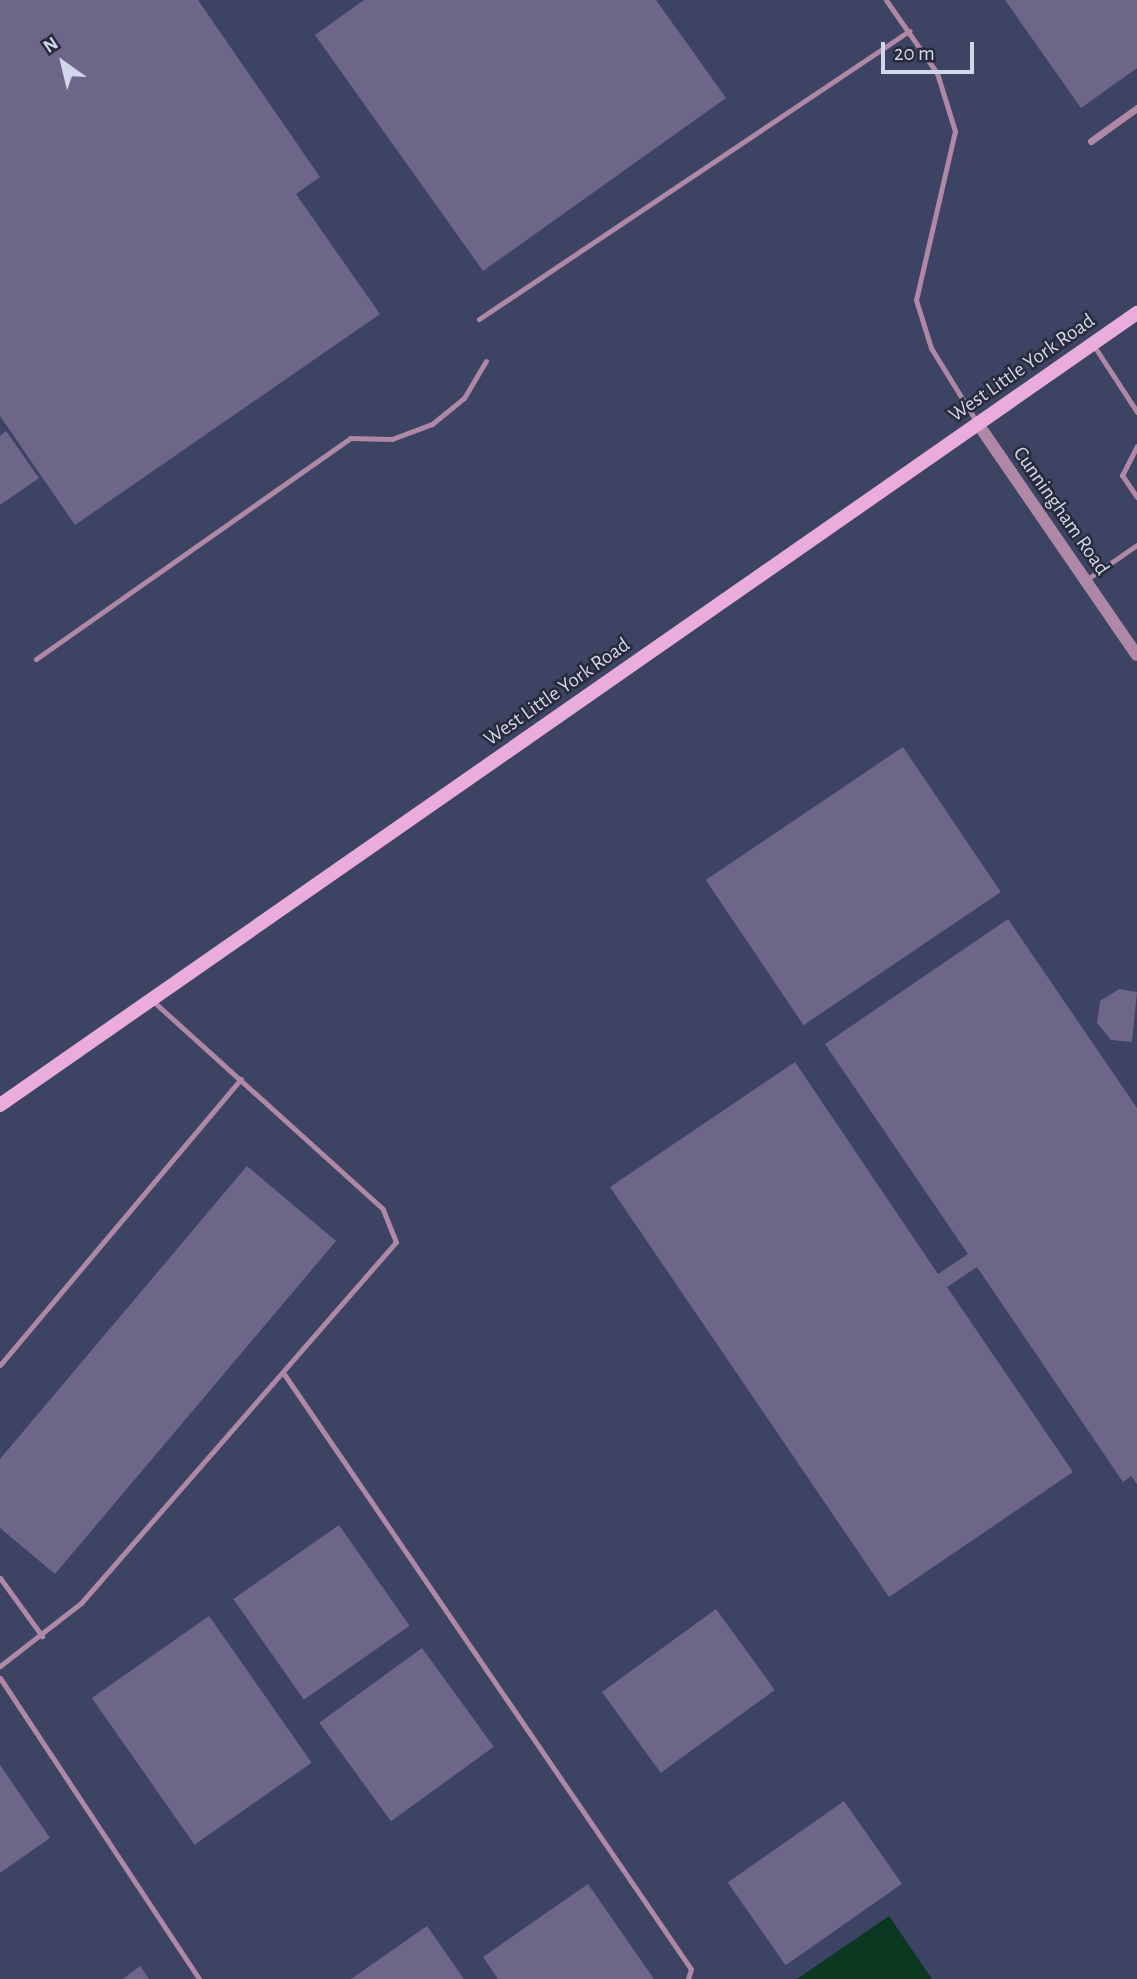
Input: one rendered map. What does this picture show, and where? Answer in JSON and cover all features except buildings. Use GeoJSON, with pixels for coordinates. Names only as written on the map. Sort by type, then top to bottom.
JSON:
{"type":"FeatureCollection","features":[{"type":"Feature","properties":{"kind":"main road","name":"West Little York Road"},"geometry":{"type":"LineString","coordinates":[[0,1105],[1137,313]]}},
{"type":"Feature","properties":{"kind":"street"},"geometry":{"type":"LineString","coordinates":[[1091,141],[1137,108]]}},
{"type":"Feature","properties":{"kind":"street","name":"Cunningham Road"},"geometry":{"type":"LineString","coordinates":[[978,424],[1137,655]]}},
{"type":"Feature","properties":{"kind":"lane"},"geometry":{"type":"LineString","coordinates":[[886,0],[937,73],[955,131],[916,300],[931,348],[978,424]]}},
{"type":"Feature","properties":{"kind":"lane"},"geometry":{"type":"LineString","coordinates":[[479,319],[909,31]]}},
{"type":"Feature","properties":{"kind":"lane"},"geometry":{"type":"LineString","coordinates":[[1093,344],[1137,412]]}},
{"type":"Feature","properties":{"kind":"lane"},"geometry":{"type":"LineString","coordinates":[[36,659],[349,438],[392,439],[432,425],[464,398],[486,361]]}},
{"type":"Feature","properties":{"kind":"lane"},"geometry":{"type":"LineString","coordinates":[[1137,446],[1122,475],[1137,497]]}},
{"type":"Feature","properties":{"kind":"lane"},"geometry":{"type":"LineString","coordinates":[[1086,580],[1137,545]]}},
{"type":"Feature","properties":{"kind":"lane"},"geometry":{"type":"LineString","coordinates":[[0,1666],[42,1636],[81,1603],[284,1374],[396,1242],[383,1209],[151,999]]}},
{"type":"Feature","properties":{"kind":"lane"},"geometry":{"type":"LineString","coordinates":[[0,1365],[241,1079]]}},
{"type":"Feature","properties":{"kind":"lane"},"geometry":{"type":"LineString","coordinates":[[284,1374],[691,1969],[688,1979]]}},
{"type":"Feature","properties":{"kind":"lane"},"geometry":{"type":"LineString","coordinates":[[0,1578],[42,1636]]}},
{"type":"Feature","properties":{"kind":"lane"},"geometry":{"type":"LineString","coordinates":[[0,1678],[199,1979]]}},
{"type":"Feature","properties":{"kind":"shaded area"},"geometry":{"type":"Polygon","coordinates":[[[889,1916],[932,1979],[797,1979],[889,1916]]]}}]}
